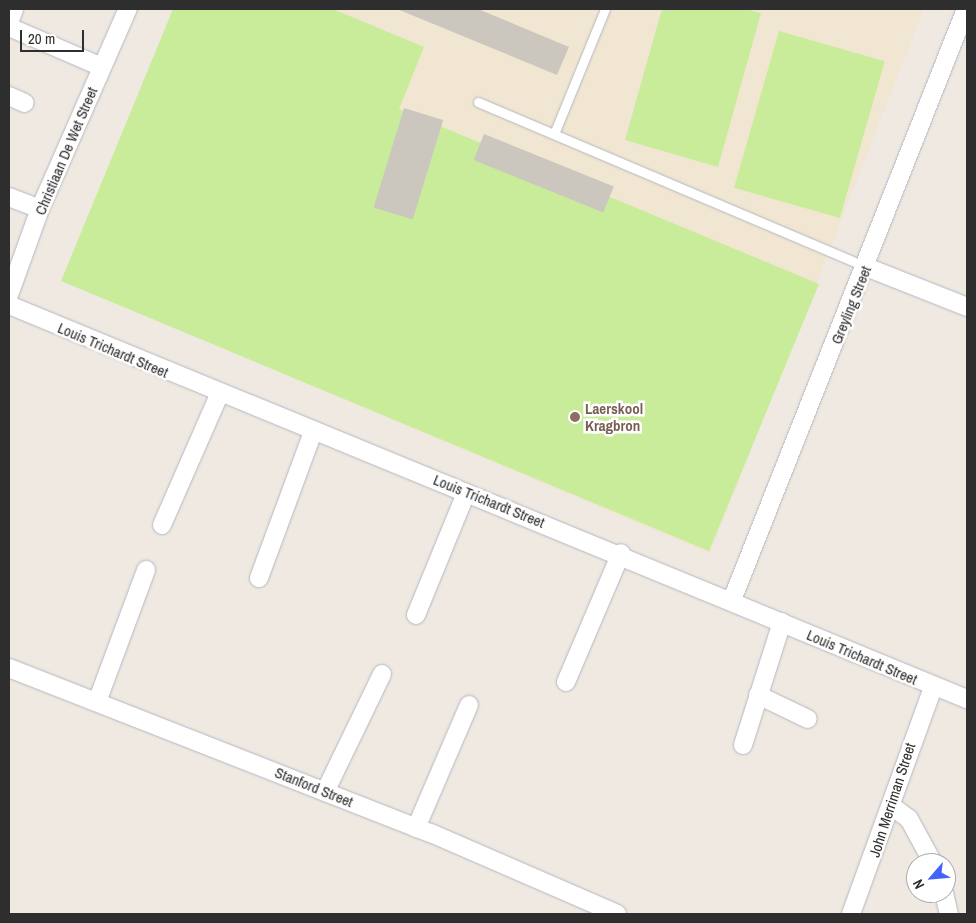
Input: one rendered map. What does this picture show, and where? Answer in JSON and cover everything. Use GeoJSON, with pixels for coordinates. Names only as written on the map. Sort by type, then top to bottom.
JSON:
{"type":"FeatureCollection","features":[{"type":"Feature","properties":{"kind":"street"},"geometry":{"type":"LineString","coordinates":[[9,23],[14,9]]}},
{"type":"Feature","properties":{"kind":"street","name":"Christiaan De Wet Street"},"geometry":{"type":"LineString","coordinates":[[9,296],[40,209],[128,9]]}},
{"type":"Feature","properties":{"kind":"street","name":"Greyling Street"},"geometry":{"type":"LineString","coordinates":[[732,600],[866,267],[966,9]]}},
{"type":"Feature","properties":{"kind":"street"},"geometry":{"type":"LineString","coordinates":[[9,27],[102,68]]}},
{"type":"Feature","properties":{"kind":"street"},"geometry":{"type":"LineString","coordinates":[[9,197],[40,209]]}},
{"type":"Feature","properties":{"kind":"street"},"geometry":{"type":"LineString","coordinates":[[866,267],[967,307]]}},
{"type":"Feature","properties":{"kind":"street","name":"Louis Trichardt Street"},"geometry":{"type":"LineString","coordinates":[[9,306],[219,395],[621,553],[933,687],[967,699]]}},
{"type":"Feature","properties":{"kind":"street"},"geometry":{"type":"LineString","coordinates":[[162,525],[219,395]]}},
{"type":"Feature","properties":{"kind":"street"},"geometry":{"type":"LineString","coordinates":[[259,578],[313,432]]}},
{"type":"Feature","properties":{"kind":"street"},"geometry":{"type":"LineString","coordinates":[[416,615],[466,493]]}},
{"type":"Feature","properties":{"kind":"street"},"geometry":{"type":"LineString","coordinates":[[566,682],[621,553]]}},
{"type":"Feature","properties":{"kind":"street"},"geometry":{"type":"LineString","coordinates":[[98,702],[146,570]]}},
{"type":"Feature","properties":{"kind":"street"},"geometry":{"type":"LineString","coordinates":[[743,745],[782,622]]}},
{"type":"Feature","properties":{"kind":"street","name":"Stanford Street"},"geometry":{"type":"LineString","coordinates":[[9,668],[416,828],[617,914]]}},
{"type":"Feature","properties":{"kind":"street"},"geometry":{"type":"LineString","coordinates":[[325,792],[382,674]]}},
{"type":"Feature","properties":{"kind":"street","name":"John Merriman Street"},"geometry":{"type":"LineString","coordinates":[[851,914],[893,807],[910,745],[933,687]]}},
{"type":"Feature","properties":{"kind":"street"},"geometry":{"type":"LineString","coordinates":[[758,695],[808,720]]}},
{"type":"Feature","properties":{"kind":"street"},"geometry":{"type":"LineString","coordinates":[[416,828],[468,705]]}},
{"type":"Feature","properties":{"kind":"street"},"geometry":{"type":"LineString","coordinates":[[893,807],[909,819],[928,853]]}},
{"type":"Feature","properties":{"kind":"lane"},"geometry":{"type":"LineString","coordinates":[[554,134],[604,9]]}},
{"type":"Feature","properties":{"kind":"lane"},"geometry":{"type":"LineString","coordinates":[[478,102],[866,267]]}},
{"type":"Feature","properties":{"kind":"shaded area","name":"Laerskool Kragbron"},"geometry":{"type":"Polygon","coordinates":[[[176,9],[924,9],[710,554],[62,280],[176,9]]]}},
{"type":"Feature","properties":{"kind":"green space","name":"Laerskool Kragbron"},"geometry":{"type":"Polygon","coordinates":[[[173,9],[333,9],[424,47],[399,109],[819,284],[709,551],[61,281],[173,9]]]}},
{"type":"Feature","properties":{"kind":"green space"},"geometry":{"type":"Polygon","coordinates":[[[662,9],[745,9],[761,13],[718,167],[625,140],[662,9]]]}},
{"type":"Feature","properties":{"kind":"green space"},"geometry":{"type":"Polygon","coordinates":[[[779,31],[885,61],[840,218],[734,188],[779,31]]]}},
{"type":"Feature","properties":{"kind":"building"},"geometry":{"type":"Polygon","coordinates":[[[397,9],[478,9],[569,47],[557,75],[397,9]]]}},
{"type":"Feature","properties":{"kind":"building"},"geometry":{"type":"Polygon","coordinates":[[[404,108],[443,120],[413,219],[374,207],[404,108]]]}},
{"type":"Feature","properties":{"kind":"building"},"geometry":{"type":"Polygon","coordinates":[[[484,134],[614,186],[603,212],[474,160],[484,134]]]}},
{"type":"Feature","properties":{"kind":"place","name":"Laerskool Kragbron"},"geometry":{"type":"Point","coordinates":[575,417]}}]}
